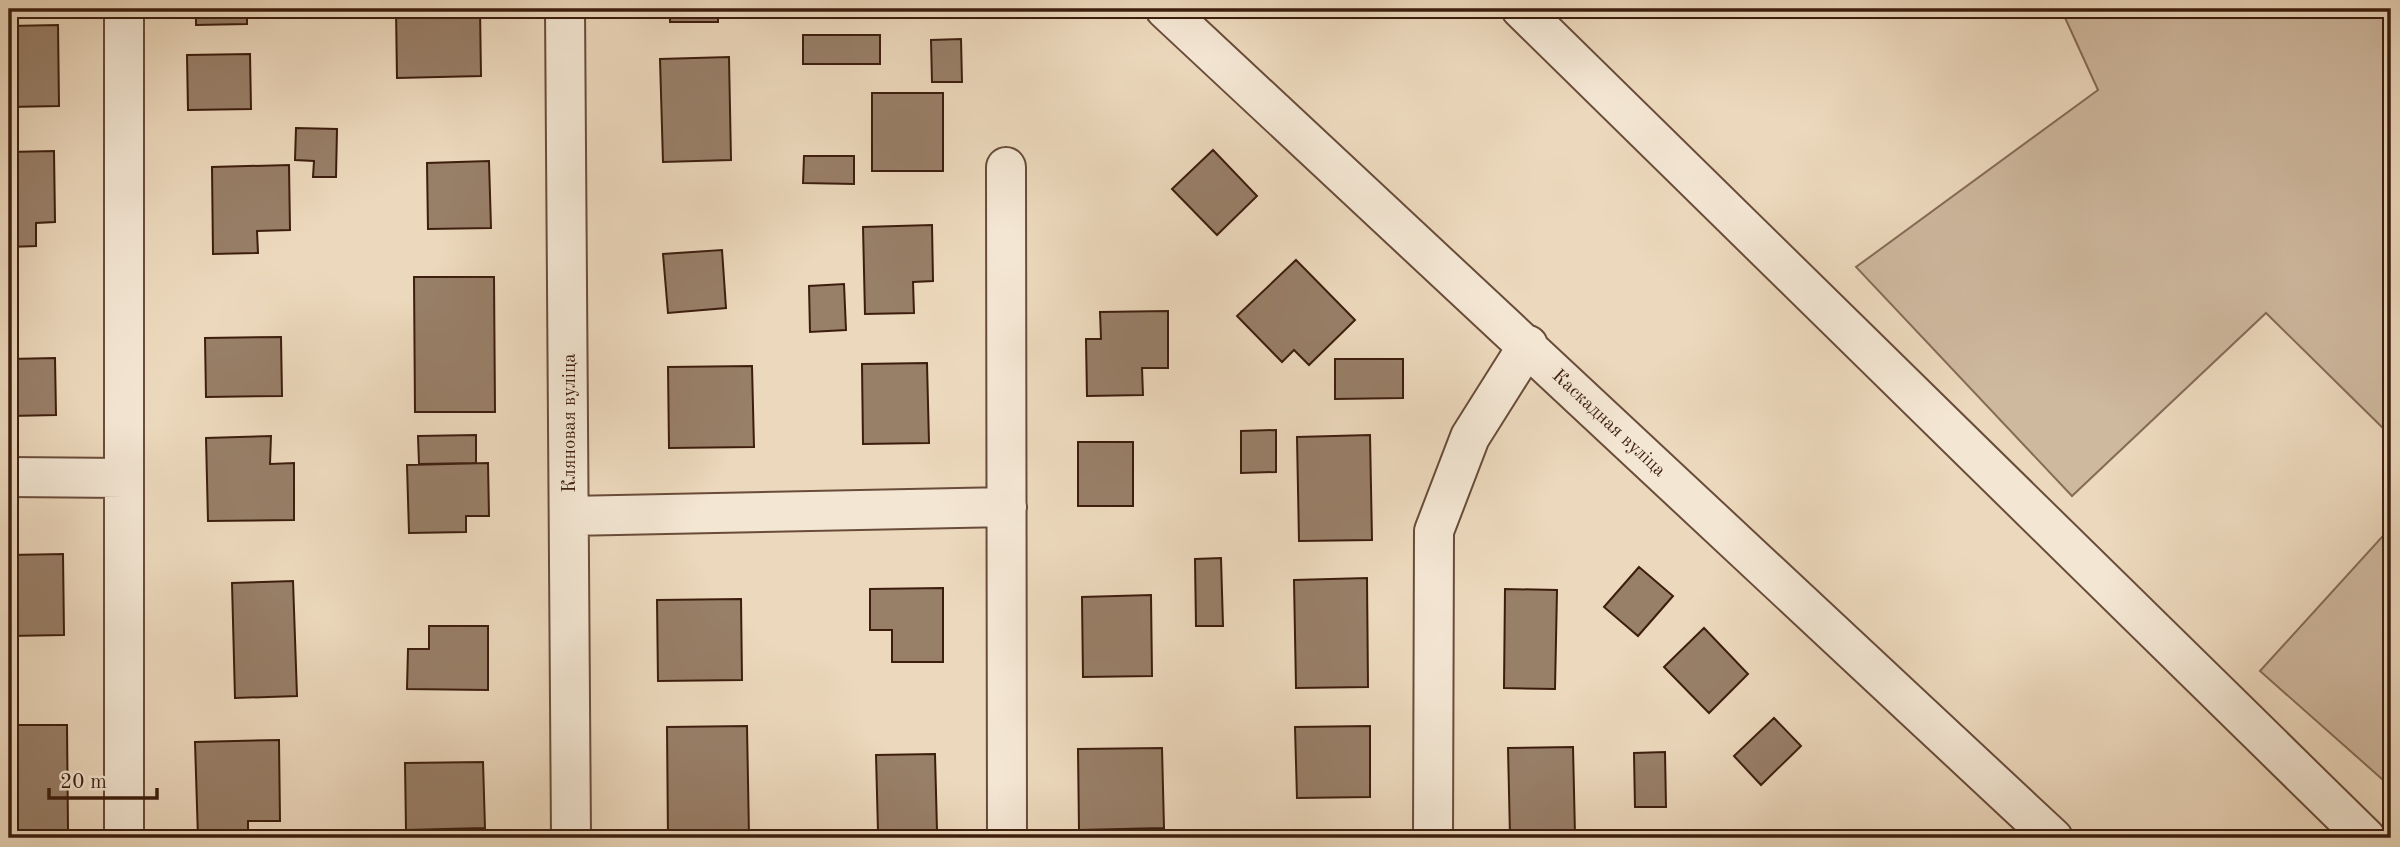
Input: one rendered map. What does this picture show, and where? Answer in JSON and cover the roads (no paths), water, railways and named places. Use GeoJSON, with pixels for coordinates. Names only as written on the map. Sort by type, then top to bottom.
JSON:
{"type":"FeatureCollection","features":[{"type":"Feature","properties":{"kind":"street"},"geometry":{"type":"LineString","coordinates":[[124,9],[124,838]]}},
{"type":"Feature","properties":{"kind":"street","name":"Кляновая вуліца"},"geometry":{"type":"LineString","coordinates":[[565,9],[571,838]]}},
{"type":"Feature","properties":{"kind":"street","name":"Каскадная вуліца"},"geometry":{"type":"LineString","coordinates":[[1165,9],[1528,345],[2034,831]]}},
{"type":"Feature","properties":{"kind":"street"},"geometry":{"type":"LineString","coordinates":[[1521,9],[2366,838]]}},
{"type":"Feature","properties":{"kind":"street"},"geometry":{"type":"LineString","coordinates":[[1006,167],[1007,838]]}},
{"type":"Feature","properties":{"kind":"street"},"geometry":{"type":"LineString","coordinates":[[1433,838],[1434,531],[1470,437],[1528,345]]}},
{"type":"Feature","properties":{"kind":"street"},"geometry":{"type":"LineString","coordinates":[[9,477],[124,478]]}},
{"type":"Feature","properties":{"kind":"street"},"geometry":{"type":"LineString","coordinates":[[569,516],[1007,507]]}}]}
